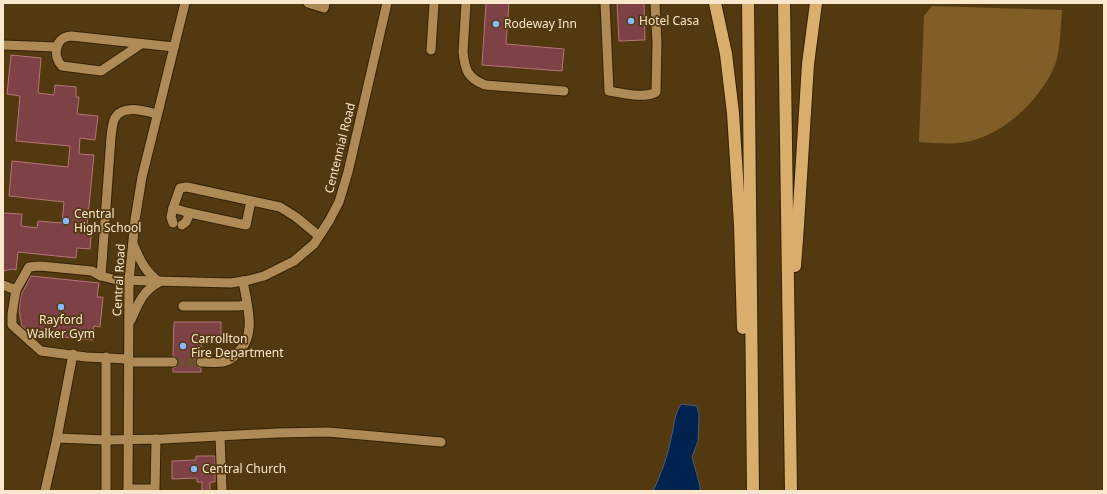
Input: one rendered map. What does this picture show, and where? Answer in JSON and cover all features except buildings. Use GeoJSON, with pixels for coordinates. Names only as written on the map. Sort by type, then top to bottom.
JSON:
{"type":"FeatureCollection","features":[{"type":"Feature","properties":{"kind":"highway"},"geometry":{"type":"LineString","coordinates":[[715,3],[726,54],[733,114],[740,225],[743,336],[751,395]]}},
{"type":"Feature","properties":{"kind":"highway"},"geometry":{"type":"LineString","coordinates":[[748,3],[753,491]]}},
{"type":"Feature","properties":{"kind":"highway"},"geometry":{"type":"LineString","coordinates":[[784,3],[792,491]]}},
{"type":"Feature","properties":{"kind":"highway"},"geometry":{"type":"LineString","coordinates":[[789,317],[797,242],[810,49],[816,3]]}},
{"type":"Feature","properties":{"kind":"street","name":"Central Road"},"geometry":{"type":"LineString","coordinates":[[128,490],[129,281],[132,242],[142,177],[185,3]]}},
{"type":"Feature","properties":{"kind":"street"},"geometry":{"type":"LineString","coordinates":[[308,3],[324,8],[325,3]]}},
{"type":"Feature","properties":{"kind":"street","name":"Centennial Road"},"geometry":{"type":"LineString","coordinates":[[16,290],[29,267],[40,266],[92,271],[101,276],[129,281],[231,283],[264,276],[294,261],[314,244],[339,202],[348,172],[387,3]]}},
{"type":"Feature","properties":{"kind":"street"},"geometry":{"type":"LineString","coordinates":[[432,50],[434,3]]}},
{"type":"Feature","properties":{"kind":"street"},"geometry":{"type":"LineString","coordinates":[[466,3],[463,52],[464,60],[470,76],[476,81],[485,85],[564,91]]}},
{"type":"Feature","properties":{"kind":"street"},"geometry":{"type":"LineString","coordinates":[[605,3],[609,91],[630,95],[653,94],[656,92],[657,43],[655,3]]}},
{"type":"Feature","properties":{"kind":"street"},"geometry":{"type":"LineString","coordinates":[[141,44],[101,71],[62,66],[56,58],[56,47],[59,41],[63,38],[71,36],[174,47]]}},
{"type":"Feature","properties":{"kind":"street"},"geometry":{"type":"LineString","coordinates":[[3,45],[56,47]]}},
{"type":"Feature","properties":{"kind":"street"},"geometry":{"type":"LineString","coordinates":[[101,276],[111,137],[115,118],[120,112],[130,110],[140,110],[157,114]]}},
{"type":"Feature","properties":{"kind":"street"},"geometry":{"type":"LineString","coordinates":[[190,213],[186,222],[178,224],[171,217],[180,188],[183,187],[280,207],[296,217],[320,236]]}},
{"type":"Feature","properties":{"kind":"street"},"geometry":{"type":"LineString","coordinates":[[173,208],[246,225],[251,201]]}},
{"type":"Feature","properties":{"kind":"street"},"geometry":{"type":"LineString","coordinates":[[129,324],[141,298],[150,287],[159,282],[143,267],[132,242]]}},
{"type":"Feature","properties":{"kind":"street"},"geometry":{"type":"LineString","coordinates":[[201,362],[224,362],[242,350],[247,340],[249,331],[243,281]]}},
{"type":"Feature","properties":{"kind":"street"},"geometry":{"type":"LineString","coordinates":[[3,285],[16,290],[12,314],[12,325],[41,351],[128,360],[173,362]]}},
{"type":"Feature","properties":{"kind":"street"},"geometry":{"type":"LineString","coordinates":[[183,306],[246,305]]}},
{"type":"Feature","properties":{"kind":"street"},"geometry":{"type":"LineString","coordinates":[[45,491],[57,438],[72,354]]}},
{"type":"Feature","properties":{"kind":"street"},"geometry":{"type":"LineString","coordinates":[[106,357],[106,491]]}},
{"type":"Feature","properties":{"kind":"street"},"geometry":{"type":"LineString","coordinates":[[57,438],[129,440],[328,432],[441,442]]}},
{"type":"Feature","properties":{"kind":"street"},"geometry":{"type":"LineString","coordinates":[[220,436],[222,491]]}},
{"type":"Feature","properties":{"kind":"street"},"geometry":{"type":"LineString","coordinates":[[128,490],[155,489],[156,439]]}},
{"type":"Feature","properties":{"kind":"shaded area"},"geometry":{"type":"Polygon","coordinates":[[[932,6],[1062,10],[1056,62],[1043,87],[1024,109],[1002,127],[977,139],[963,143],[948,144],[919,142],[924,16],[932,6]]]}},
{"type":"Feature","properties":{"kind":"water"},"geometry":{"type":"Polygon","coordinates":[[[681,404],[697,406],[699,415],[698,441],[692,457],[700,491],[653,491],[664,463],[676,415],[681,404]]]}},
{"type":"Feature","properties":{"kind":"tunnel"},"geometry":{"type":"LineString","coordinates":[[173,362],[201,362]]}},
{"type":"Feature","properties":{"kind":"place","name":"Hotel Casa"},"geometry":{"type":"Point","coordinates":[631,21]}},
{"type":"Feature","properties":{"kind":"place","name":"Rodeway Inn"},"geometry":{"type":"Point","coordinates":[496,24]}},
{"type":"Feature","properties":{"kind":"place","name":"Central High School"},"geometry":{"type":"Point","coordinates":[66,221]}},
{"type":"Feature","properties":{"kind":"place","name":"Rayford Walker Gym"},"geometry":{"type":"Point","coordinates":[61,307]}},
{"type":"Feature","properties":{"kind":"place","name":"Carrollton Fire Department"},"geometry":{"type":"Point","coordinates":[183,346]}},
{"type":"Feature","properties":{"kind":"place","name":"Central Church"},"geometry":{"type":"Point","coordinates":[194,469]}}]}
